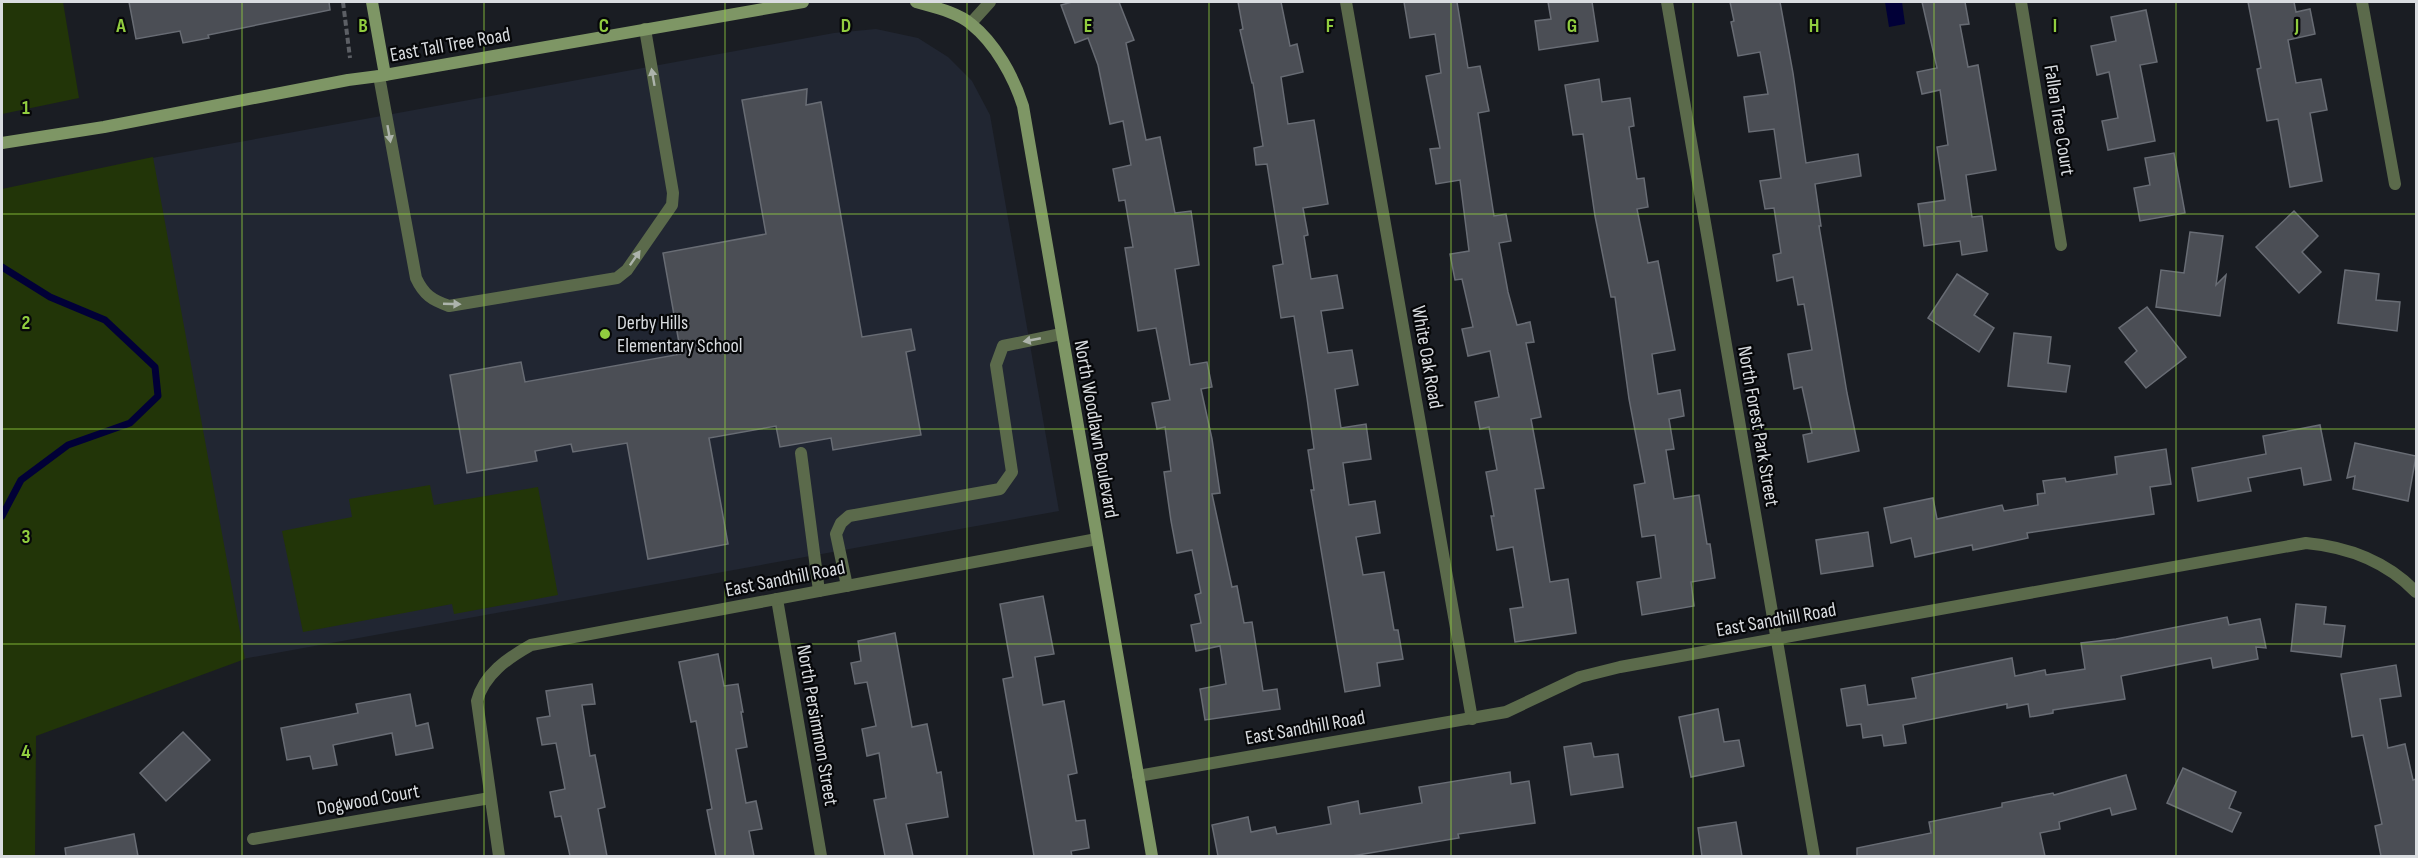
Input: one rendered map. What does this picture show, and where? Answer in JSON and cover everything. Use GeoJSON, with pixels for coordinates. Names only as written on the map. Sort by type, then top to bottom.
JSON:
{"type":"FeatureCollection","features":[{"type":"Feature","properties":{"kind":"street"},"geometry":{"type":"LineString","coordinates":[[372,2],[416,279],[422,291],[428,296],[449,306],[616,278],[627,270],[672,205],[673,193],[645,29]]}},
{"type":"Feature","properties":{"kind":"street","name":"East Tall Tree Road"},"geometry":{"type":"LineString","coordinates":[[2,143],[104,127],[348,80],[382,76],[803,2]]}},
{"type":"Feature","properties":{"kind":"street"},"geometry":{"type":"LineString","coordinates":[[915,2],[941,9],[971,23],[990,2]]}},
{"type":"Feature","properties":{"kind":"street","name":"White Oak Road"},"geometry":{"type":"LineString","coordinates":[[1346,2],[1472,719]]}},
{"type":"Feature","properties":{"kind":"street","name":"North Forest Park Street"},"geometry":{"type":"LineString","coordinates":[[1667,2],[1814,856]]}},
{"type":"Feature","properties":{"kind":"street","name":"Fallen Tree Court"},"geometry":{"type":"LineString","coordinates":[[2021,2],[2061,245]]}},
{"type":"Feature","properties":{"kind":"street"},"geometry":{"type":"LineString","coordinates":[[2362,2],[2395,184]]}},
{"type":"Feature","properties":{"kind":"street","name":"North Woodlawn Boulevard"},"geometry":{"type":"LineString","coordinates":[[971,23],[998,56],[1023,106],[1152,856]]}},
{"type":"Feature","properties":{"kind":"street"},"geometry":{"type":"LineString","coordinates":[[847,586],[836,534],[849,516],[1000,489],[1012,472],[996,365],[1003,346],[1061,334]]}},
{"type":"Feature","properties":{"kind":"street"},"geometry":{"type":"LineString","coordinates":[[801,453],[819,591]]}},
{"type":"Feature","properties":{"kind":"street","name":"East Sandhill Road"},"geometry":{"type":"LineString","coordinates":[[490,798],[477,701],[481,688],[490,676],[513,655],[531,645],[1096,539]]}},
{"type":"Feature","properties":{"kind":"street","name":"East Sandhill Road"},"geometry":{"type":"LineString","coordinates":[[1138,776],[1506,712],[1529,703],[1561,685],[1610,669],[2306,543],[2354,552],[2381,564],[2405,580],[2416,592]]}},
{"type":"Feature","properties":{"kind":"street","name":"North Persimmon Street"},"geometry":{"type":"LineString","coordinates":[[777,599],[821,856]]}},
{"type":"Feature","properties":{"kind":"street"},"geometry":{"type":"LineString","coordinates":[[490,798],[499,856]]}},
{"type":"Feature","properties":{"kind":"street","name":"Dogwood Court"},"geometry":{"type":"LineString","coordinates":[[253,839],[490,798]]}},
{"type":"Feature","properties":{"kind":"path"},"geometry":{"type":"LineString","coordinates":[[343,2],[350,58]]}},
{"type":"Feature","properties":{"kind":"shaded area"},"geometry":{"type":"Polygon","coordinates":[[[1885,2],[1902,2],[1905,24],[1889,27],[1885,2]]]}},
{"type":"Feature","properties":{"kind":"shaded area","name":"Derby Hills Elementary School"},"geometry":{"type":"Polygon","coordinates":[[[876,29],[918,38],[948,57],[972,81],[990,115],[1059,511],[237,660],[152,158],[834,33],[876,29]]]}},
{"type":"Feature","properties":{"kind":"green space"},"geometry":{"type":"Polygon","coordinates":[[[2,2],[63,2],[79,98],[2,114],[2,2]]]}},
{"type":"Feature","properties":{"kind":"green space"},"geometry":{"type":"Polygon","coordinates":[[[153,157],[245,659],[36,736],[35,856],[2,856],[2,189],[153,157]]]}},
{"type":"Feature","properties":{"kind":"green space"},"geometry":{"type":"Polygon","coordinates":[[[430,485],[434,505],[538,487],[558,595],[454,614],[452,604],[303,632],[282,531],[352,517],[349,499],[430,485]]]}},
{"type":"Feature","properties":{"kind":"building"},"geometry":{"type":"Polygon","coordinates":[[[129,2],[329,2],[330,10],[208,35],[209,38],[183,43],[180,31],[136,39],[129,2]]]}},
{"type":"Feature","properties":{"kind":"building"},"geometry":{"type":"Polygon","coordinates":[[[1072,2],[1119,2],[1134,40],[1126,43],[1146,140],[1160,137],[1175,213],[1191,211],[1199,265],[1175,269],[1190,365],[1207,362],[1212,387],[1201,389],[1212,439],[1220,493],[1212,494],[1232,587],[1237,586],[1244,623],[1252,622],[1263,691],[1277,689],[1280,709],[1205,720],[1200,689],[1226,684],[1220,646],[1196,651],[1191,625],[1201,623],[1195,595],[1201,593],[1192,550],[1177,553],[1171,521],[1164,472],[1171,471],[1165,427],[1157,429],[1152,403],[1170,400],[1156,328],[1138,331],[1125,248],[1133,247],[1125,200],[1119,201],[1113,169],[1131,165],[1123,121],[1110,124],[1098,65],[1088,38],[1075,43],[1061,5],[1072,2]]]}},
{"type":"Feature","properties":{"kind":"building"},"geometry":{"type":"Polygon","coordinates":[[[1238,2],[1281,2],[1290,46],[1297,44],[1303,72],[1281,77],[1288,124],[1314,120],[1328,204],[1303,208],[1308,235],[1304,236],[1311,279],[1337,275],[1343,308],[1321,311],[1328,353],[1352,350],[1358,385],[1335,389],[1341,428],[1366,424],[1371,459],[1343,463],[1349,505],[1375,501],[1380,533],[1356,537],[1363,575],[1384,572],[1394,630],[1398,630],[1403,659],[1377,663],[1380,686],[1345,692],[1311,490],[1314,490],[1308,450],[1314,449],[1307,398],[1294,316],[1281,318],[1273,266],[1283,264],[1267,164],[1256,165],[1254,148],[1263,146],[1253,83],[1240,30],[1243,29],[1238,2]]]}},
{"type":"Feature","properties":{"kind":"building"},"geometry":{"type":"Polygon","coordinates":[[[1404,2],[1457,2],[1468,68],[1480,66],[1489,111],[1478,113],[1494,216],[1506,214],[1511,241],[1499,243],[1508,292],[1517,325],[1530,322],[1534,342],[1526,343],[1541,417],[1531,419],[1544,488],[1535,489],[1550,582],[1568,579],[1576,633],[1515,642],[1510,609],[1523,607],[1513,547],[1497,550],[1486,472],[1497,470],[1489,427],[1480,429],[1475,402],[1499,397],[1490,351],[1468,356],[1462,329],[1473,327],[1462,279],[1455,280],[1450,254],[1469,251],[1460,180],[1436,184],[1430,149],[1440,148],[1426,76],[1441,73],[1435,34],[1410,38],[1404,2]]]}},
{"type":"Feature","properties":{"kind":"building"},"geometry":{"type":"Polygon","coordinates":[[[1548,2],[1592,2],[1598,41],[1539,50],[1535,21],[1551,19],[1548,2]]]}},
{"type":"Feature","properties":{"kind":"building"},"geometry":{"type":"Polygon","coordinates":[[[1730,2],[1780,2],[1806,163],[1858,154],[1861,176],[1815,184],[1821,226],[1819,226],[1859,451],[1808,462],[1803,435],[1812,433],[1802,387],[1794,389],[1788,354],[1812,350],[1804,304],[1798,305],[1793,277],[1777,281],[1773,255],[1781,253],[1774,208],[1765,209],[1760,181],[1781,178],[1774,129],[1749,132],[1744,97],[1768,94],[1760,52],[1738,56],[1731,22],[1734,21],[1730,2]]]}},
{"type":"Feature","properties":{"kind":"building"},"geometry":{"type":"Polygon","coordinates":[[[1922,2],[1965,2],[1969,24],[1960,25],[1968,67],[1978,65],[1996,170],[1966,175],[1972,217],[1982,216],[1987,251],[1962,255],[1960,241],[1924,246],[1918,204],[1945,200],[1937,147],[1948,145],[1940,90],[1922,94],[1917,72],[1937,68],[1922,2]]]}},
{"type":"Feature","properties":{"kind":"building"},"geometry":{"type":"Polygon","coordinates":[[[2248,2],[2294,2],[2296,12],[2310,9],[2315,34],[2288,40],[2296,83],[2321,79],[2327,110],[2310,113],[2322,181],[2290,187],[2278,119],[2267,121],[2257,69],[2261,68],[2248,2]]]}},
{"type":"Feature","properties":{"kind":"building"},"geometry":{"type":"Polygon","coordinates":[[[2146,10],[2157,62],[2140,65],[2155,141],[2108,150],[2102,121],[2118,118],[2109,72],[2097,75],[2091,46],[2116,41],[2111,17],[2146,10]]]}},
{"type":"Feature","properties":{"kind":"building"},"geometry":{"type":"Polygon","coordinates":[[[1599,79],[1602,102],[1630,98],[1634,126],[1629,127],[1637,179],[1644,178],[1648,207],[1637,209],[1648,263],[1658,261],[1675,350],[1652,354],[1658,394],[1680,390],[1684,416],[1669,419],[1674,449],[1666,450],[1674,499],[1699,495],[1715,578],[1691,582],[1694,606],[1642,615],[1637,582],[1661,578],[1655,535],[1642,537],[1634,485],[1645,483],[1629,399],[1615,297],[1611,297],[1595,216],[1583,134],[1573,135],[1565,85],[1599,79]]]}},
{"type":"Feature","properties":{"kind":"building"},"geometry":{"type":"Polygon","coordinates":[[[807,89],[806,105],[821,102],[862,337],[911,329],[915,350],[906,352],[921,435],[833,450],[831,438],[780,447],[776,426],[709,438],[728,544],[648,559],[627,443],[573,452],[571,444],[535,451],[537,461],[467,473],[450,375],[521,362],[525,382],[681,354],[663,253],[766,234],[742,100],[807,89]]]}},
{"type":"Feature","properties":{"kind":"building"},"geometry":{"type":"Polygon","coordinates":[[[2174,153],[2185,213],[2140,221],[2134,188],[2150,185],[2145,158],[2174,153]]]}},
{"type":"Feature","properties":{"kind":"building"},"geometry":{"type":"Polygon","coordinates":[[[2294,211],[2318,236],[2302,252],[2321,272],[2299,293],[2256,247],[2294,211]]]}},
{"type":"Feature","properties":{"kind":"building"},"geometry":{"type":"Polygon","coordinates":[[[2190,232],[2223,236],[2216,285],[2226,275],[2220,316],[2156,307],[2161,270],[2184,273],[2190,232]]]}},
{"type":"Feature","properties":{"kind":"building"},"geometry":{"type":"Polygon","coordinates":[[[2345,270],[2379,274],[2376,300],[2400,302],[2397,331],[2338,323],[2345,270]]]}},
{"type":"Feature","properties":{"kind":"building"},"geometry":{"type":"Polygon","coordinates":[[[1957,274],[1988,294],[1974,315],[1994,328],[1979,352],[1928,318],[1957,274]]]}},
{"type":"Feature","properties":{"kind":"building"},"geometry":{"type":"Polygon","coordinates":[[[2147,307],[2186,357],[2146,388],[2125,362],[2137,351],[2119,328],[2147,307]]]}},
{"type":"Feature","properties":{"kind":"building"},"geometry":{"type":"Polygon","coordinates":[[[2014,333],[2051,337],[2048,363],[2070,366],[2066,392],[2008,386],[2014,333]]]}},
{"type":"Feature","properties":{"kind":"building"},"geometry":{"type":"Polygon","coordinates":[[[2320,425],[2331,480],[2304,485],[2301,468],[2248,478],[2251,491],[2198,501],[2192,468],[2266,454],[2263,436],[2320,425]]]}},
{"type":"Feature","properties":{"kind":"building"},"geometry":{"type":"Polygon","coordinates":[[[2355,443],[2416,456],[2408,501],[2353,489],[2355,476],[2347,478],[2355,443]]]}},
{"type":"Feature","properties":{"kind":"building"},"geometry":{"type":"Polygon","coordinates":[[[2166,449],[2171,484],[2150,487],[2154,514],[2027,533],[2028,538],[1973,550],[1972,545],[1915,557],[1911,538],[1891,543],[1884,508],[1933,498],[1937,519],[2002,505],[2004,511],[2038,505],[2037,494],[2045,493],[2043,481],[2065,478],[2066,482],[2117,474],[2115,457],[2166,449]]]}},
{"type":"Feature","properties":{"kind":"building"},"geometry":{"type":"Polygon","coordinates":[[[1868,532],[1873,566],[1821,574],[1816,540],[1868,532]]]}},
{"type":"Feature","properties":{"kind":"building"},"geometry":{"type":"Polygon","coordinates":[[[1043,596],[1054,654],[1035,657],[1043,705],[1064,701],[1077,773],[1068,775],[1076,821],[1085,820],[1089,848],[1071,851],[1072,856],[1034,856],[1003,679],[1013,677],[1000,604],[1043,596]]]}},
{"type":"Feature","properties":{"kind":"building"},"geometry":{"type":"Polygon","coordinates":[[[2296,604],[2326,607],[2324,624],[2345,626],[2341,657],[2291,651],[2296,604]]]}},
{"type":"Feature","properties":{"kind":"building"},"geometry":{"type":"Polygon","coordinates":[[[2227,617],[2229,625],[2260,619],[2266,648],[2256,647],[2258,659],[2213,668],[2211,658],[2121,676],[2125,699],[2053,710],[2053,713],[2030,717],[2028,704],[2007,708],[2007,704],[1903,725],[1906,743],[1884,746],[1882,735],[1863,738],[1861,724],[1847,726],[1841,689],[1865,685],[1868,705],[1916,698],[1912,678],[2012,658],[2015,676],[2045,670],[2046,675],[2085,669],[2081,643],[2116,639],[2227,617]]]}},
{"type":"Feature","properties":{"kind":"building"},"geometry":{"type":"Polygon","coordinates":[[[895,633],[912,727],[927,724],[937,773],[941,772],[948,817],[906,824],[913,856],[885,856],[874,800],[886,798],[879,753],[867,756],[862,729],[876,726],[867,682],[855,684],[851,663],[861,661],[858,641],[895,633]]]}},
{"type":"Feature","properties":{"kind":"building"},"geometry":{"type":"Polygon","coordinates":[[[718,654],[724,686],[738,684],[743,712],[741,712],[747,747],[736,749],[746,803],[756,801],[762,829],[749,831],[754,856],[716,856],[707,810],[712,809],[696,721],[691,722],[679,662],[718,654]]]}},
{"type":"Feature","properties":{"kind":"building"},"geometry":{"type":"Polygon","coordinates":[[[2396,665],[2401,696],[2380,699],[2388,748],[2405,744],[2413,780],[2416,779],[2416,856],[2381,856],[2375,826],[2382,824],[2363,735],[2352,737],[2341,674],[2396,665]]]}},
{"type":"Feature","properties":{"kind":"building"},"geometry":{"type":"Polygon","coordinates":[[[592,684],[595,704],[582,705],[590,756],[595,755],[605,807],[598,809],[607,856],[570,856],[561,816],[555,817],[550,792],[565,789],[556,743],[542,745],[537,718],[550,716],[546,691],[592,684]]]}},
{"type":"Feature","properties":{"kind":"building"},"geometry":{"type":"Polygon","coordinates":[[[410,694],[416,726],[428,723],[433,748],[396,755],[392,733],[333,745],[337,765],[313,769],[310,756],[287,760],[281,728],[358,713],[356,704],[410,694]]]}},
{"type":"Feature","properties":{"kind":"building"},"geometry":{"type":"Polygon","coordinates":[[[1718,709],[1724,742],[1739,740],[1744,766],[1691,777],[1679,717],[1718,709]]]}},
{"type":"Feature","properties":{"kind":"building"},"geometry":{"type":"Polygon","coordinates":[[[183,732],[210,760],[166,801],[140,773],[183,732]]]}},
{"type":"Feature","properties":{"kind":"building"},"geometry":{"type":"Polygon","coordinates":[[[1591,743],[1594,757],[1618,754],[1623,787],[1571,795],[1564,747],[1591,743]]]}},
{"type":"Feature","properties":{"kind":"building"},"geometry":{"type":"Polygon","coordinates":[[[2183,768],[2236,792],[2229,808],[2241,813],[2232,832],[2167,803],[2183,768]]]}},
{"type":"Feature","properties":{"kind":"building"},"geometry":{"type":"Polygon","coordinates":[[[1510,772],[1511,784],[1529,781],[1535,823],[1458,834],[1459,838],[1352,856],[1218,856],[1212,825],[1248,817],[1251,832],[1275,827],[1277,834],[1331,824],[1328,807],[1358,801],[1360,814],[1422,803],[1419,787],[1510,772]]]}},
{"type":"Feature","properties":{"kind":"building"},"geometry":{"type":"Polygon","coordinates":[[[2126,775],[2136,809],[2112,815],[2110,808],[2059,822],[2060,829],[2040,833],[2045,856],[1857,856],[1857,848],[1931,833],[1929,822],[2002,807],[2002,803],[2053,793],[2054,795],[2126,775]]]}},
{"type":"Feature","properties":{"kind":"building"},"geometry":{"type":"Polygon","coordinates":[[[1736,822],[1742,856],[1702,856],[1698,828],[1736,822]]]}},
{"type":"Feature","properties":{"kind":"building"},"geometry":{"type":"Polygon","coordinates":[[[134,834],[138,856],[66,856],[65,848],[134,834]]]}},
{"type":"Feature","properties":{"kind":"waterway"},"geometry":{"type":"LineString","coordinates":[[2,267],[50,297],[105,320],[155,367],[158,396],[130,423],[68,445],[21,480],[2,516]]}},
{"type":"Feature","properties":{"kind":"place","name":"Derby Hills Elementary School"},"geometry":{"type":"Point","coordinates":[605,334]}}]}
